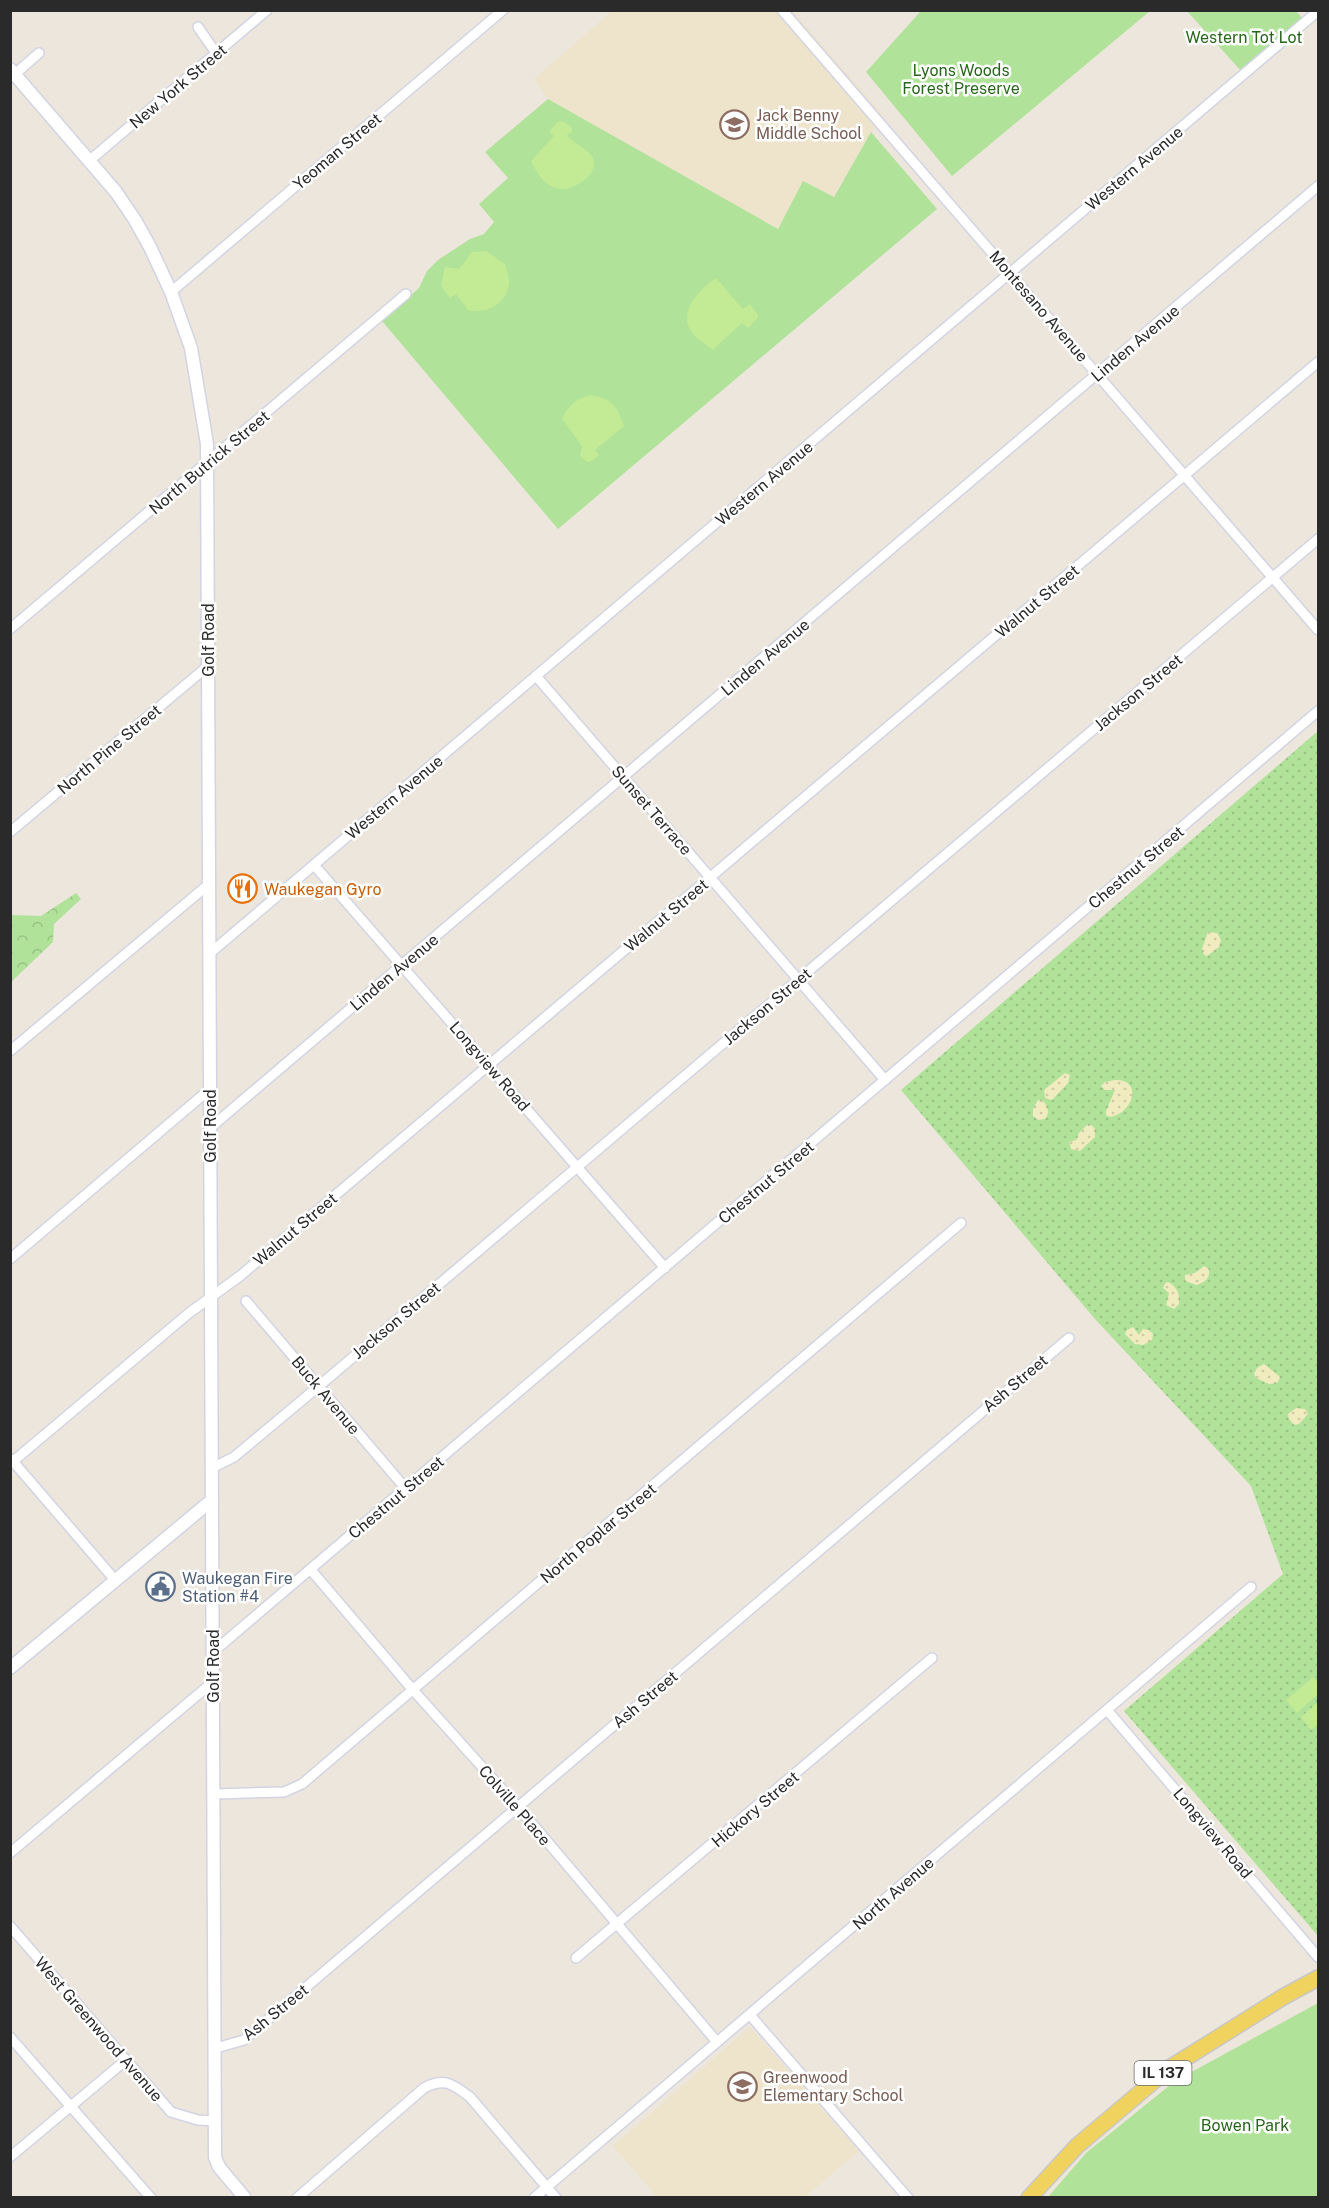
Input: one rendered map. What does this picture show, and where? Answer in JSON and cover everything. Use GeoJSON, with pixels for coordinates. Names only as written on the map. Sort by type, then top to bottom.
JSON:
{"type":"FeatureCollection","features":[{"type":"Feature","properties":{"kind":"main road","name":"IL 137"},"geometry":{"type":"LineString","coordinates":[[1029,2198],[1077,2146],[1168,2069],[1283,1997],[1318,1978]]}},
{"type":"Feature","properties":{"kind":"street","name":"New York Street"},"geometry":{"type":"LineString","coordinates":[[89,161],[267,10]]}},
{"type":"Feature","properties":{"kind":"street","name":"Yeoman Street"},"geometry":{"type":"LineString","coordinates":[[171,292],[503,10]]}},
{"type":"Feature","properties":{"kind":"street","name":"Montesano Avenue"},"geometry":{"type":"LineString","coordinates":[[782,10],[1318,630]]}},
{"type":"Feature","properties":{"kind":"street","name":"Western Avenue"},"geometry":{"type":"LineString","coordinates":[[209,954],[1318,11]]}},
{"type":"Feature","properties":{"kind":"street"},"geometry":{"type":"LineString","coordinates":[[198,27],[216,53]]}},
{"type":"Feature","properties":{"kind":"street"},"geometry":{"type":"LineString","coordinates":[[13,71],[39,53]]}},
{"type":"Feature","properties":{"kind":"street","name":"Golf Road"},"geometry":{"type":"LineString","coordinates":[[13,71],[116,192],[135,220],[171,292],[191,348],[207,444],[216,2121]]}},
{"type":"Feature","properties":{"kind":"street","name":"Linden Avenue"},"geometry":{"type":"LineString","coordinates":[[210,1128],[1318,186]]}},
{"type":"Feature","properties":{"kind":"street","name":"North Butrick Street"},"geometry":{"type":"LineString","coordinates":[[10,629],[208,464],[406,294]]}},
{"type":"Feature","properties":{"kind":"street","name":"Walnut Street"},"geometry":{"type":"LineString","coordinates":[[11,1462],[189,1313],[240,1276],[1318,362]]}},
{"type":"Feature","properties":{"kind":"street","name":"Jackson Street"},"geometry":{"type":"LineString","coordinates":[[212,1468],[234,1456],[319,1386],[1318,539]]}},
{"type":"Feature","properties":{"kind":"street","name":"North Pine Street"},"geometry":{"type":"LineString","coordinates":[[10,832],[208,666]]}},
{"type":"Feature","properties":{"kind":"street","name":"Sunset Terrace"},"geometry":{"type":"LineString","coordinates":[[536,676],[885,1080]]}},
{"type":"Feature","properties":{"kind":"street","name":"Chestnut Street"},"geometry":{"type":"LineString","coordinates":[[213,1652],[1318,711]]}},
{"type":"Feature","properties":{"kind":"street","name":"Longview Road"},"geometry":{"type":"LineString","coordinates":[[314,864],[665,1268]]}},
{"type":"Feature","properties":{"kind":"street"},"geometry":{"type":"LineString","coordinates":[[10,1051],[209,885]]}},
{"type":"Feature","properties":{"kind":"street"},"geometry":{"type":"LineString","coordinates":[[10,1259],[210,1089]]}},
{"type":"Feature","properties":{"kind":"street","name":"North Poplar Street"},"geometry":{"type":"LineString","coordinates":[[214,1794],[285,1792],[302,1784],[961,1223]]}},
{"type":"Feature","properties":{"kind":"street","name":"Buck Avenue"},"geometry":{"type":"LineString","coordinates":[[246,1301],[406,1489]]}},
{"type":"Feature","properties":{"kind":"street","name":"Ash Street"},"geometry":{"type":"LineString","coordinates":[[216,2048],[244,2040],[1069,1338]]}},
{"type":"Feature","properties":{"kind":"street"},"geometry":{"type":"LineString","coordinates":[[11,1462],[115,1580]]}},
{"type":"Feature","properties":{"kind":"street"},"geometry":{"type":"LineString","coordinates":[[10,1668],[212,1500]]}},
{"type":"Feature","properties":{"kind":"street","name":"Colville Place"},"geometry":{"type":"LineString","coordinates":[[310,1570],[518,1807],[717,2042]]}},
{"type":"Feature","properties":{"kind":"street","name":"North Avenue"},"geometry":{"type":"LineString","coordinates":[[534,2198],[1251,1587]]}},
{"type":"Feature","properties":{"kind":"street","name":"Hickory Street"},"geometry":{"type":"LineString","coordinates":[[576,1958],[618,1925],[932,1658]]}},
{"type":"Feature","properties":{"kind":"street"},"geometry":{"type":"LineString","coordinates":[[10,1853],[214,1682]]}},
{"type":"Feature","properties":{"kind":"street","name":"Longview Road"},"geometry":{"type":"LineString","coordinates":[[1107,1710],[1318,1957]]}},
{"type":"Feature","properties":{"kind":"street","name":"West Greenwood Avenue"},"geometry":{"type":"LineString","coordinates":[[10,1926],[171,2112],[198,2120],[216,2121]]}},
{"type":"Feature","properties":{"kind":"street"},"geometry":{"type":"LineString","coordinates":[[750,2015],[908,2198]]}},
{"type":"Feature","properties":{"kind":"street"},"geometry":{"type":"LineString","coordinates":[[10,2037],[150,2198]]}},
{"type":"Feature","properties":{"kind":"street"},"geometry":{"type":"LineString","coordinates":[[10,2157],[126,2060]]}},
{"type":"Feature","properties":{"kind":"street"},"geometry":{"type":"LineString","coordinates":[[297,2198],[424,2088],[434,2083],[454,2085],[470,2097],[556,2198]]}},
{"type":"Feature","properties":{"kind":"street"},"geometry":{"type":"LineString","coordinates":[[216,2121],[215,2157],[219,2167],[245,2198]]}},
{"type":"Feature","properties":{"kind":"shaded area","name":"Jack Benny Middle School"},"geometry":{"type":"Polygon","coordinates":[[[612,11],[793,11],[884,116],[871,132],[833,197],[778,229],[548,99],[534,79],[612,11]]]}},
{"type":"Feature","properties":{"kind":"shaded area","name":"Greenwood Elementary School"},"geometry":{"type":"Polygon","coordinates":[[[750,2027],[859,2151],[805,2197],[657,2197],[613,2146],[750,2027]]]}},
{"type":"Feature","properties":{"kind":"green space","name":"Lyons Woods Forest Preserve"},"geometry":{"type":"Polygon","coordinates":[[[921,11],[1150,11],[952,176],[866,72],[921,11]]]}},
{"type":"Feature","properties":{"kind":"green space","name":"Western Tot Lot"},"geometry":{"type":"Polygon","coordinates":[[[1187,11],[1296,11],[1302,18],[1242,72],[1187,11]]]}},
{"type":"Feature","properties":{"kind":"green space"},"geometry":{"type":"Polygon","coordinates":[[[548,99],[778,229],[803,181],[834,197],[871,132],[937,209],[558,529],[382,321],[419,288],[427,271],[438,260],[470,239],[484,234],[494,222],[479,204],[508,178],[485,152],[548,99]]]}},
{"type":"Feature","properties":{"kind":"green space"},"geometry":{"type":"Polygon","coordinates":[[[562,121],[571,126],[572,132],[567,135],[590,153],[594,161],[594,167],[588,177],[578,185],[566,189],[556,188],[546,183],[531,161],[554,136],[549,132],[557,122],[562,121]]]}},
{"type":"Feature","properties":{"kind":"green space"},"geometry":{"type":"Polygon","coordinates":[[[486,251],[505,264],[509,279],[507,291],[500,303],[489,309],[468,310],[456,294],[450,298],[441,286],[445,267],[459,269],[472,252],[486,251]]]}},
{"type":"Feature","properties":{"kind":"green space"},"geometry":{"type":"Polygon","coordinates":[[[716,278],[743,309],[750,304],[758,315],[748,328],[742,323],[713,350],[690,330],[687,313],[695,297],[716,278]]]}},
{"type":"Feature","properties":{"kind":"green space"},"geometry":{"type":"Polygon","coordinates":[[[590,395],[613,404],[624,426],[595,450],[599,455],[587,462],[580,456],[582,446],[562,419],[573,403],[590,395]]]}},
{"type":"Feature","properties":{"kind":"green space"},"geometry":{"type":"Polygon","coordinates":[[[1318,731],[1318,1936],[1124,1711],[1283,1574],[1251,1486],[1095,1319],[901,1090],[1318,731]]]}},
{"type":"Feature","properties":{"kind":"green space"},"geometry":{"type":"Polygon","coordinates":[[[76,893],[81,899],[54,924],[53,942],[11,982],[11,915],[41,916],[76,893]]]}},
{"type":"Feature","properties":{"kind":"green space"},"geometry":{"type":"Polygon","coordinates":[[[1313,1677],[1318,1683],[1318,1694],[1297,1713],[1286,1700],[1313,1677]]]}},
{"type":"Feature","properties":{"kind":"green space"},"geometry":{"type":"Polygon","coordinates":[[[1318,1702],[1318,1724],[1311,1730],[1301,1717],[1318,1702]]]}},
{"type":"Feature","properties":{"kind":"green space","name":"Bowen Park"},"geometry":{"type":"Polygon","coordinates":[[[1318,2003],[1318,2197],[1048,2197],[1086,2153],[1175,2081],[1318,2003]]]}},
{"type":"Feature","properties":{"kind":"sand"},"geometry":{"type":"Polygon","coordinates":[[[1208,932],[1217,933],[1221,940],[1219,947],[1207,956],[1204,955],[1202,949],[1208,932]]]}},
{"type":"Feature","properties":{"kind":"sand"},"geometry":{"type":"Polygon","coordinates":[[[1065,1073],[1070,1075],[1068,1083],[1052,1100],[1045,1098],[1044,1090],[1065,1073]]]}},
{"type":"Feature","properties":{"kind":"sand"},"geometry":{"type":"Polygon","coordinates":[[[1124,1081],[1129,1085],[1132,1097],[1125,1109],[1110,1117],[1106,1115],[1106,1111],[1115,1090],[1105,1090],[1101,1086],[1105,1082],[1124,1081]]]}},
{"type":"Feature","properties":{"kind":"sand"},"geometry":{"type":"Polygon","coordinates":[[[1038,1100],[1043,1101],[1047,1108],[1048,1115],[1045,1119],[1038,1120],[1033,1116],[1033,1109],[1038,1100]]]}},
{"type":"Feature","properties":{"kind":"sand"},"geometry":{"type":"Polygon","coordinates":[[[1087,1125],[1095,1129],[1095,1137],[1080,1151],[1071,1149],[1069,1142],[1076,1140],[1087,1125]]]}},
{"type":"Feature","properties":{"kind":"sand"},"geometry":{"type":"Polygon","coordinates":[[[1204,1266],[1209,1269],[1209,1275],[1205,1281],[1197,1285],[1185,1281],[1185,1275],[1195,1273],[1204,1266]]]}},
{"type":"Feature","properties":{"kind":"sand"},"geometry":{"type":"Polygon","coordinates":[[[1168,1282],[1176,1288],[1178,1294],[1179,1304],[1174,1309],[1166,1305],[1169,1293],[1163,1288],[1168,1282]]]}},
{"type":"Feature","properties":{"kind":"sand"},"geometry":{"type":"Polygon","coordinates":[[[1133,1327],[1139,1335],[1143,1329],[1149,1330],[1153,1334],[1152,1340],[1143,1345],[1135,1344],[1125,1334],[1133,1327]]]}},
{"type":"Feature","properties":{"kind":"sand"},"geometry":{"type":"Polygon","coordinates":[[[1264,1364],[1279,1376],[1277,1383],[1269,1384],[1256,1378],[1254,1374],[1257,1368],[1264,1364]]]}},
{"type":"Feature","properties":{"kind":"sand"},"geometry":{"type":"Polygon","coordinates":[[[1296,1408],[1305,1409],[1308,1414],[1299,1424],[1294,1425],[1288,1414],[1296,1408]]]}},
{"type":"Feature","properties":{"kind":"place","name":"Jack Benny Middle School"},"geometry":{"type":"Point","coordinates":[735,124]}},
{"type":"Feature","properties":{"kind":"place","name":"Waukegan Gyro"},"geometry":{"type":"Point","coordinates":[243,889]}},
{"type":"Feature","properties":{"kind":"place","name":"Waukegan Fire Station #4"},"geometry":{"type":"Point","coordinates":[161,1587]}},
{"type":"Feature","properties":{"kind":"place","name":"Greenwood Elementary School"},"geometry":{"type":"Point","coordinates":[742,2086]}}]}
